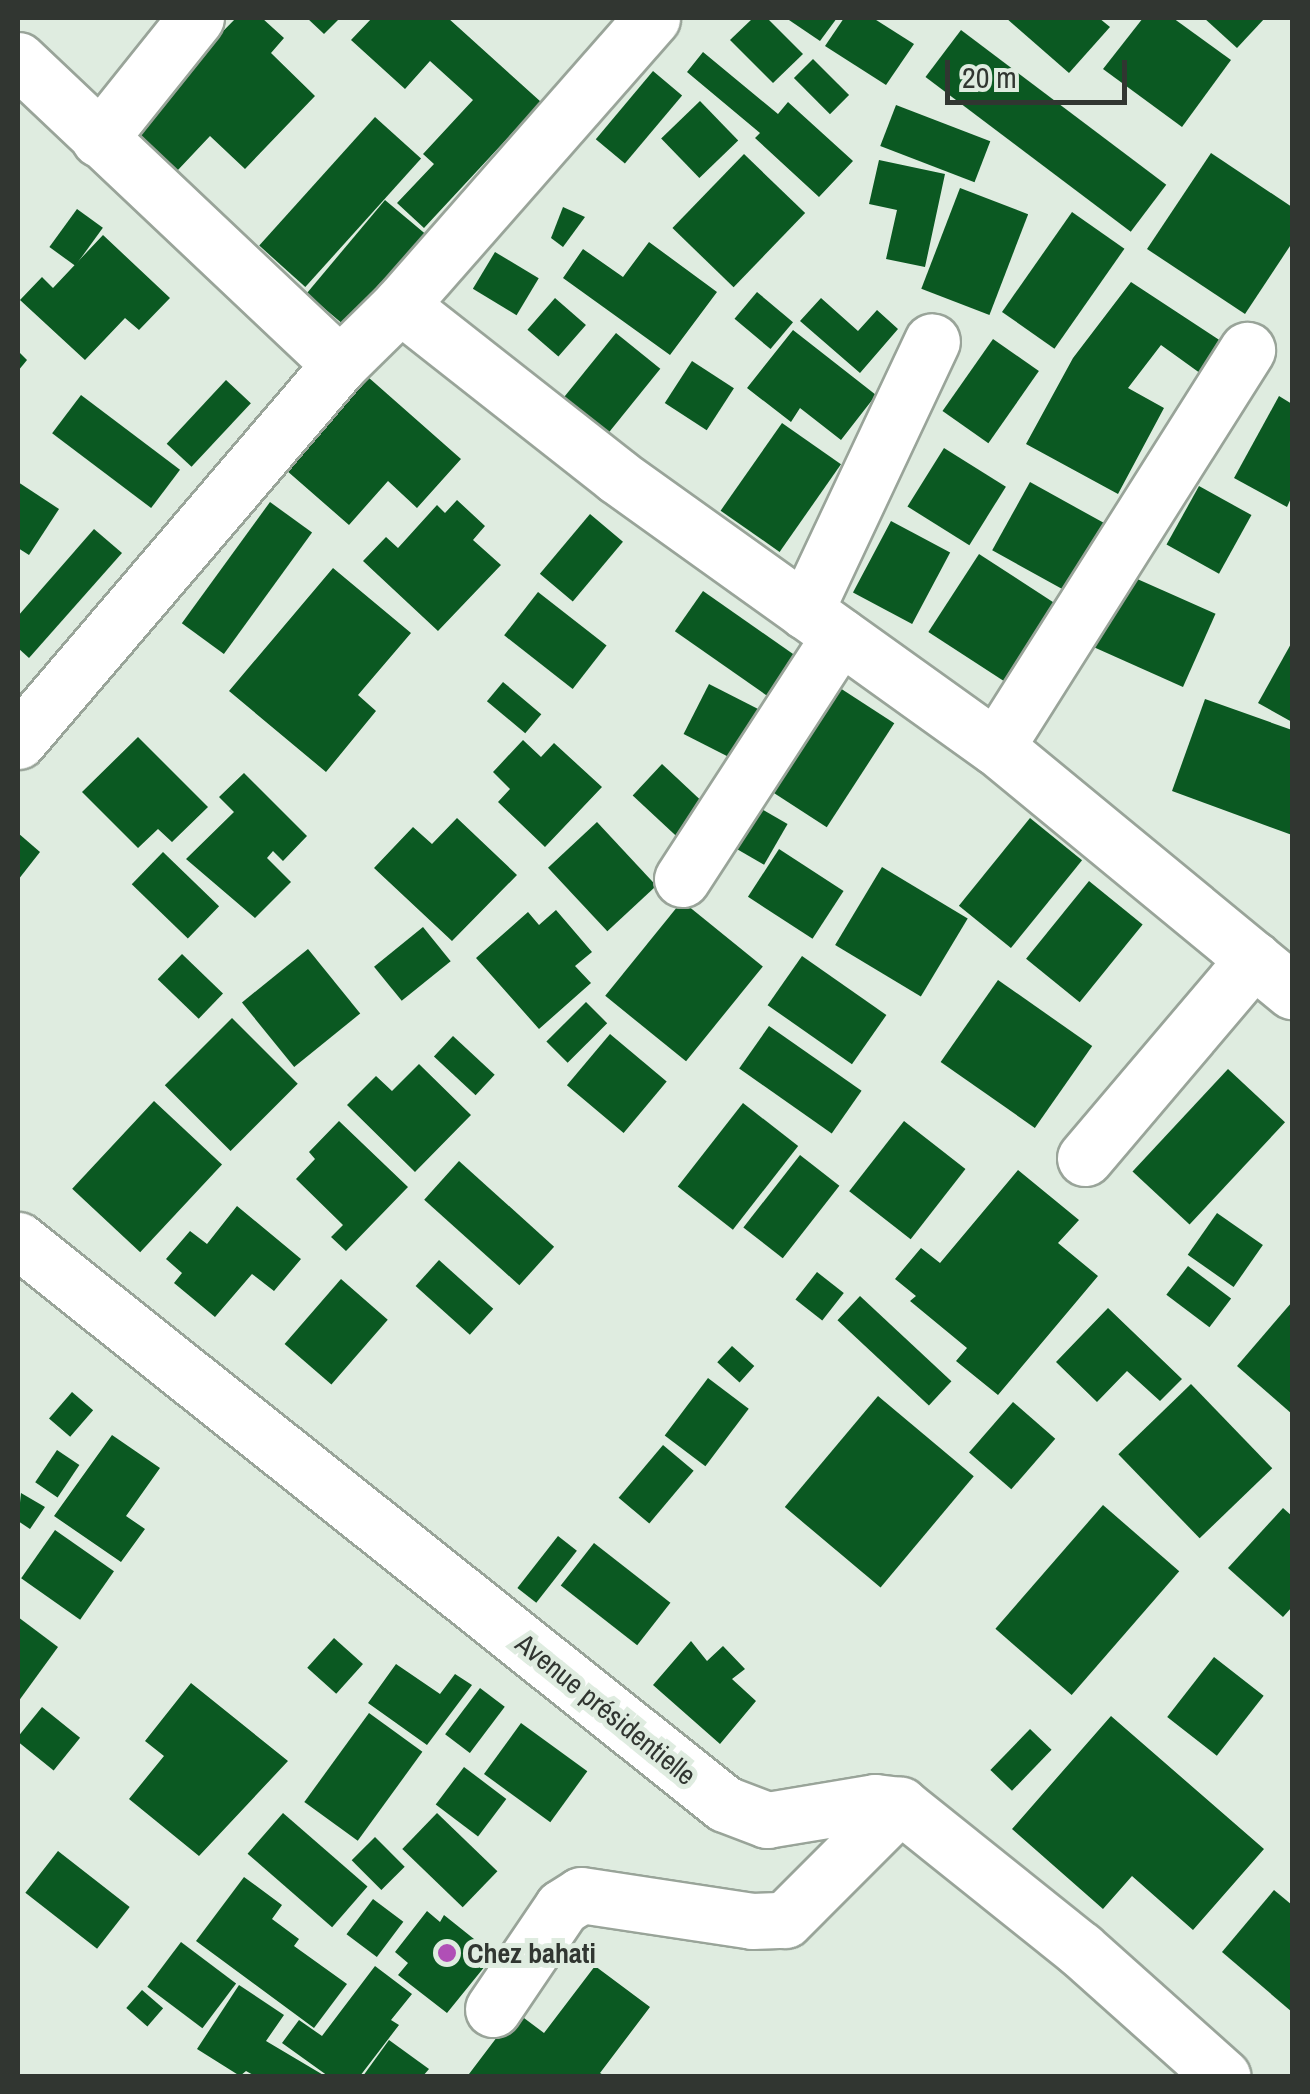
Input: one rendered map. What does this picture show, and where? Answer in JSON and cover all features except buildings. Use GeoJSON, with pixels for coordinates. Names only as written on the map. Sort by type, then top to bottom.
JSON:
{"type":"FeatureCollection","features":[{"type":"Feature","properties":{"kind":"street"},"geometry":{"type":"LineString","coordinates":[[99,138],[196,18]]}},
{"type":"Feature","properties":{"kind":"street"},"geometry":{"type":"LineString","coordinates":[[28,707],[340,364],[400,305],[652,18]]}},
{"type":"Feature","properties":{"kind":"street"},"geometry":{"type":"LineString","coordinates":[[18,60],[340,364]]}},
{"type":"Feature","properties":{"kind":"street"},"geometry":{"type":"LineString","coordinates":[[400,305],[617,476],[996,747],[1273,975],[1084,1158]]}},
{"type":"Feature","properties":{"kind":"street"},"geometry":{"type":"LineString","coordinates":[[682,879],[822,623],[932,341]]}},
{"type":"Feature","properties":{"kind":"street"},"geometry":{"type":"LineString","coordinates":[[996,747],[1247,350]]}},
{"type":"Feature","properties":{"kind":"street","name":"Avenue présidentielle"},"geometry":{"type":"LineString","coordinates":[[18,1240],[725,1804],[767,1820],[875,1802],[900,1805]]}},
{"type":"Feature","properties":{"kind":"street"},"geometry":{"type":"LineString","coordinates":[[493,2009],[562,1907],[581,1895],[752,1922],[785,1920],[900,1805],[1080,1948],[1222,2076]]}},
{"type":"Feature","properties":{"kind":"place","name":"Chez bahati"},"geometry":{"type":"Point","coordinates":[447,1953]}}]}
